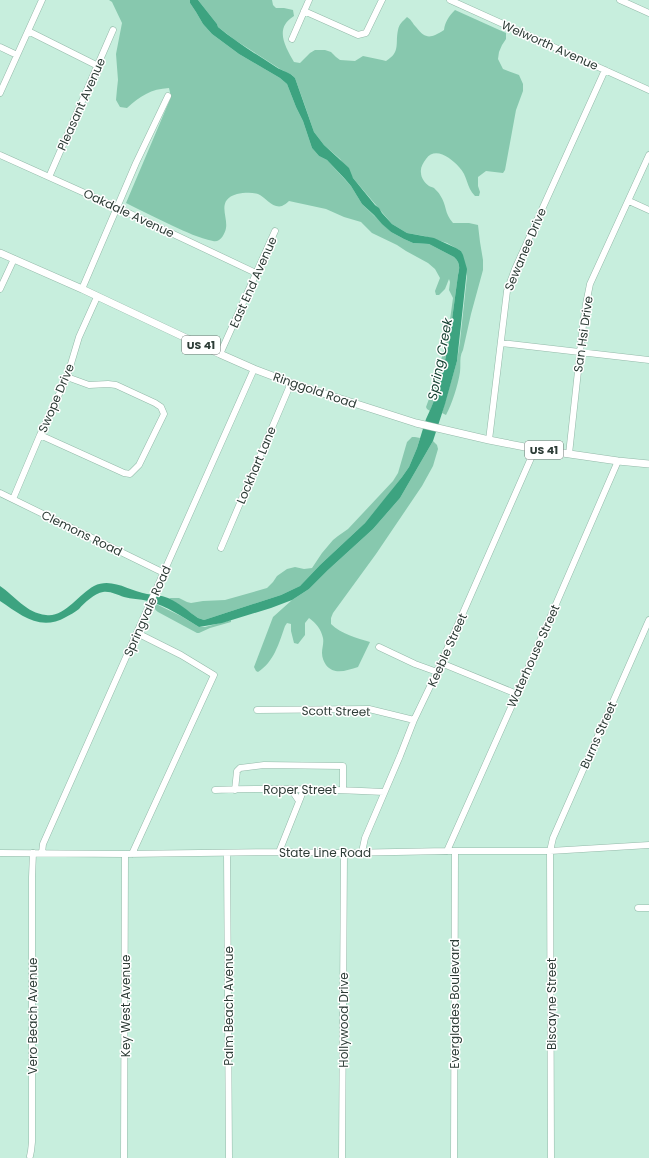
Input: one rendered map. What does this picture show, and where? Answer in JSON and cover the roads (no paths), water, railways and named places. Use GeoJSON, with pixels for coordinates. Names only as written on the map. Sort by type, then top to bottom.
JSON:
{"type":"FeatureCollection","features":[{"type":"Feature","properties":{"kind":"main road","name":"Ringgold Road"},"geometry":{"type":"LineString","coordinates":[[0,252],[220,354],[291,383],[416,423],[488,440],[535,449],[649,464]]}},
{"type":"Feature","properties":{"kind":"street"},"geometry":{"type":"LineString","coordinates":[[0,93],[42,0]]}},
{"type":"Feature","properties":{"kind":"street"},"geometry":{"type":"LineString","coordinates":[[292,39],[309,0]]}},
{"type":"Feature","properties":{"kind":"street"},"geometry":{"type":"LineString","coordinates":[[304,11],[358,35],[366,33],[382,0]]}},
{"type":"Feature","properties":{"kind":"street","name":"Welworth Avenue"},"geometry":{"type":"LineString","coordinates":[[450,0],[649,90]]}},
{"type":"Feature","properties":{"kind":"street"},"geometry":{"type":"LineString","coordinates":[[620,0],[649,13]]}},
{"type":"Feature","properties":{"kind":"street","name":"Pleasant Avenue"},"geometry":{"type":"LineString","coordinates":[[49,177],[113,30]]}},
{"type":"Feature","properties":{"kind":"street"},"geometry":{"type":"LineString","coordinates":[[28,31],[98,66]]}},
{"type":"Feature","properties":{"kind":"street"},"geometry":{"type":"LineString","coordinates":[[0,47],[17,54]]}},
{"type":"Feature","properties":{"kind":"street","name":"Sewanee Drive"},"geometry":{"type":"LineString","coordinates":[[488,440],[507,291],[515,269],[605,70]]}},
{"type":"Feature","properties":{"kind":"street"},"geometry":{"type":"LineString","coordinates":[[82,289],[136,163],[168,96]]}},
{"type":"Feature","properties":{"kind":"street","name":"Oakdale Avenue"},"geometry":{"type":"LineString","coordinates":[[0,155],[118,208],[256,273]]}},
{"type":"Feature","properties":{"kind":"street","name":"San Hsi Drive"},"geometry":{"type":"LineString","coordinates":[[569,454],[580,352],[590,284],[649,155]]}},
{"type":"Feature","properties":{"kind":"street"},"geometry":{"type":"LineString","coordinates":[[629,201],[649,210]]}},
{"type":"Feature","properties":{"kind":"street","name":"East End Avenue"},"geometry":{"type":"LineString","coordinates":[[220,354],[276,231]]}},
{"type":"Feature","properties":{"kind":"street"},"geometry":{"type":"LineString","coordinates":[[0,289],[14,259]]}},
{"type":"Feature","properties":{"kind":"street","name":"Swope Drive"},"geometry":{"type":"LineString","coordinates":[[13,499],[40,435],[67,377],[79,337],[97,296]]}},
{"type":"Feature","properties":{"kind":"street"},"geometry":{"type":"LineString","coordinates":[[501,343],[649,360]]}},
{"type":"Feature","properties":{"kind":"street","name":"Springvale Road"},"geometry":{"type":"LineString","coordinates":[[42,853],[43,844],[254,369]]}},
{"type":"Feature","properties":{"kind":"street"},"geometry":{"type":"LineString","coordinates":[[40,435],[124,474],[130,474],[139,465],[164,414],[161,408],[155,403],[116,385],[89,385],[67,377]]}},
{"type":"Feature","properties":{"kind":"street","name":"Lockhart Lane"},"geometry":{"type":"LineString","coordinates":[[221,548],[291,383]]}},
{"type":"Feature","properties":{"kind":"street","name":"Keeble Street"},"geometry":{"type":"LineString","coordinates":[[362,852],[365,838],[414,720],[437,672],[535,449]]}},
{"type":"Feature","properties":{"kind":"street","name":"Waterhouse Street"},"geometry":{"type":"LineString","coordinates":[[447,851],[618,461]]}},
{"type":"Feature","properties":{"kind":"street","name":"Clemons Road"},"geometry":{"type":"LineString","coordinates":[[0,493],[164,573]]}},
{"type":"Feature","properties":{"kind":"street","name":"Burns Street"},"geometry":{"type":"LineString","coordinates":[[550,851],[553,838],[649,620]]}},
{"type":"Feature","properties":{"kind":"street"},"geometry":{"type":"LineString","coordinates":[[132,854],[214,675],[180,655],[137,633]]}},
{"type":"Feature","properties":{"kind":"street"},"geometry":{"type":"LineString","coordinates":[[379,647],[415,664],[437,672]]}},
{"type":"Feature","properties":{"kind":"street"},"geometry":{"type":"LineString","coordinates":[[441,663],[517,694]]}},
{"type":"Feature","properties":{"kind":"street","name":"Scott Street"},"geometry":{"type":"LineString","coordinates":[[257,710],[369,709],[414,720]]}},
{"type":"Feature","properties":{"kind":"street"},"geometry":{"type":"LineString","coordinates":[[235,790],[236,771],[240,768],[264,765],[343,766],[342,789]]}},
{"type":"Feature","properties":{"kind":"street"},"geometry":{"type":"LineString","coordinates":[[291,789],[299,801]]}},
{"type":"Feature","properties":{"kind":"street"},"geometry":{"type":"LineString","coordinates":[[279,852],[304,789]]}},
{"type":"Feature","properties":{"kind":"street","name":"Roper Street"},"geometry":{"type":"LineString","coordinates":[[215,790],[342,789],[384,792]]}},
{"type":"Feature","properties":{"kind":"street","name":"State Line Road"},"geometry":{"type":"LineString","coordinates":[[0,853],[132,854],[550,851],[649,846]]}},
{"type":"Feature","properties":{"kind":"street","name":"Everglades Boulevard"},"geometry":{"type":"LineString","coordinates":[[454,851],[454,1158]]}},
{"type":"Feature","properties":{"kind":"street","name":"Biscayne Street"},"geometry":{"type":"LineString","coordinates":[[550,851],[551,1158]]}},
{"type":"Feature","properties":{"kind":"street","name":"Vero Beach Avenue"},"geometry":{"type":"LineString","coordinates":[[30,1156],[32,1142],[33,853]]}},
{"type":"Feature","properties":{"kind":"street","name":"Palm Beach Avenue"},"geometry":{"type":"LineString","coordinates":[[227,853],[229,1158]]}},
{"type":"Feature","properties":{"kind":"street","name":"Hollywood Drive"},"geometry":{"type":"LineString","coordinates":[[342,1158],[344,853]]}},
{"type":"Feature","properties":{"kind":"street","name":"Key West Avenue"},"geometry":{"type":"LineString","coordinates":[[124,1158],[125,854]]}},
{"type":"Feature","properties":{"kind":"street"},"geometry":{"type":"LineString","coordinates":[[638,908],[649,908]]}},
{"type":"Feature","properties":{"kind":"water label","name":"Spring Creek"},"geometry":{"type":"Point","coordinates":[440,359]}}]}
